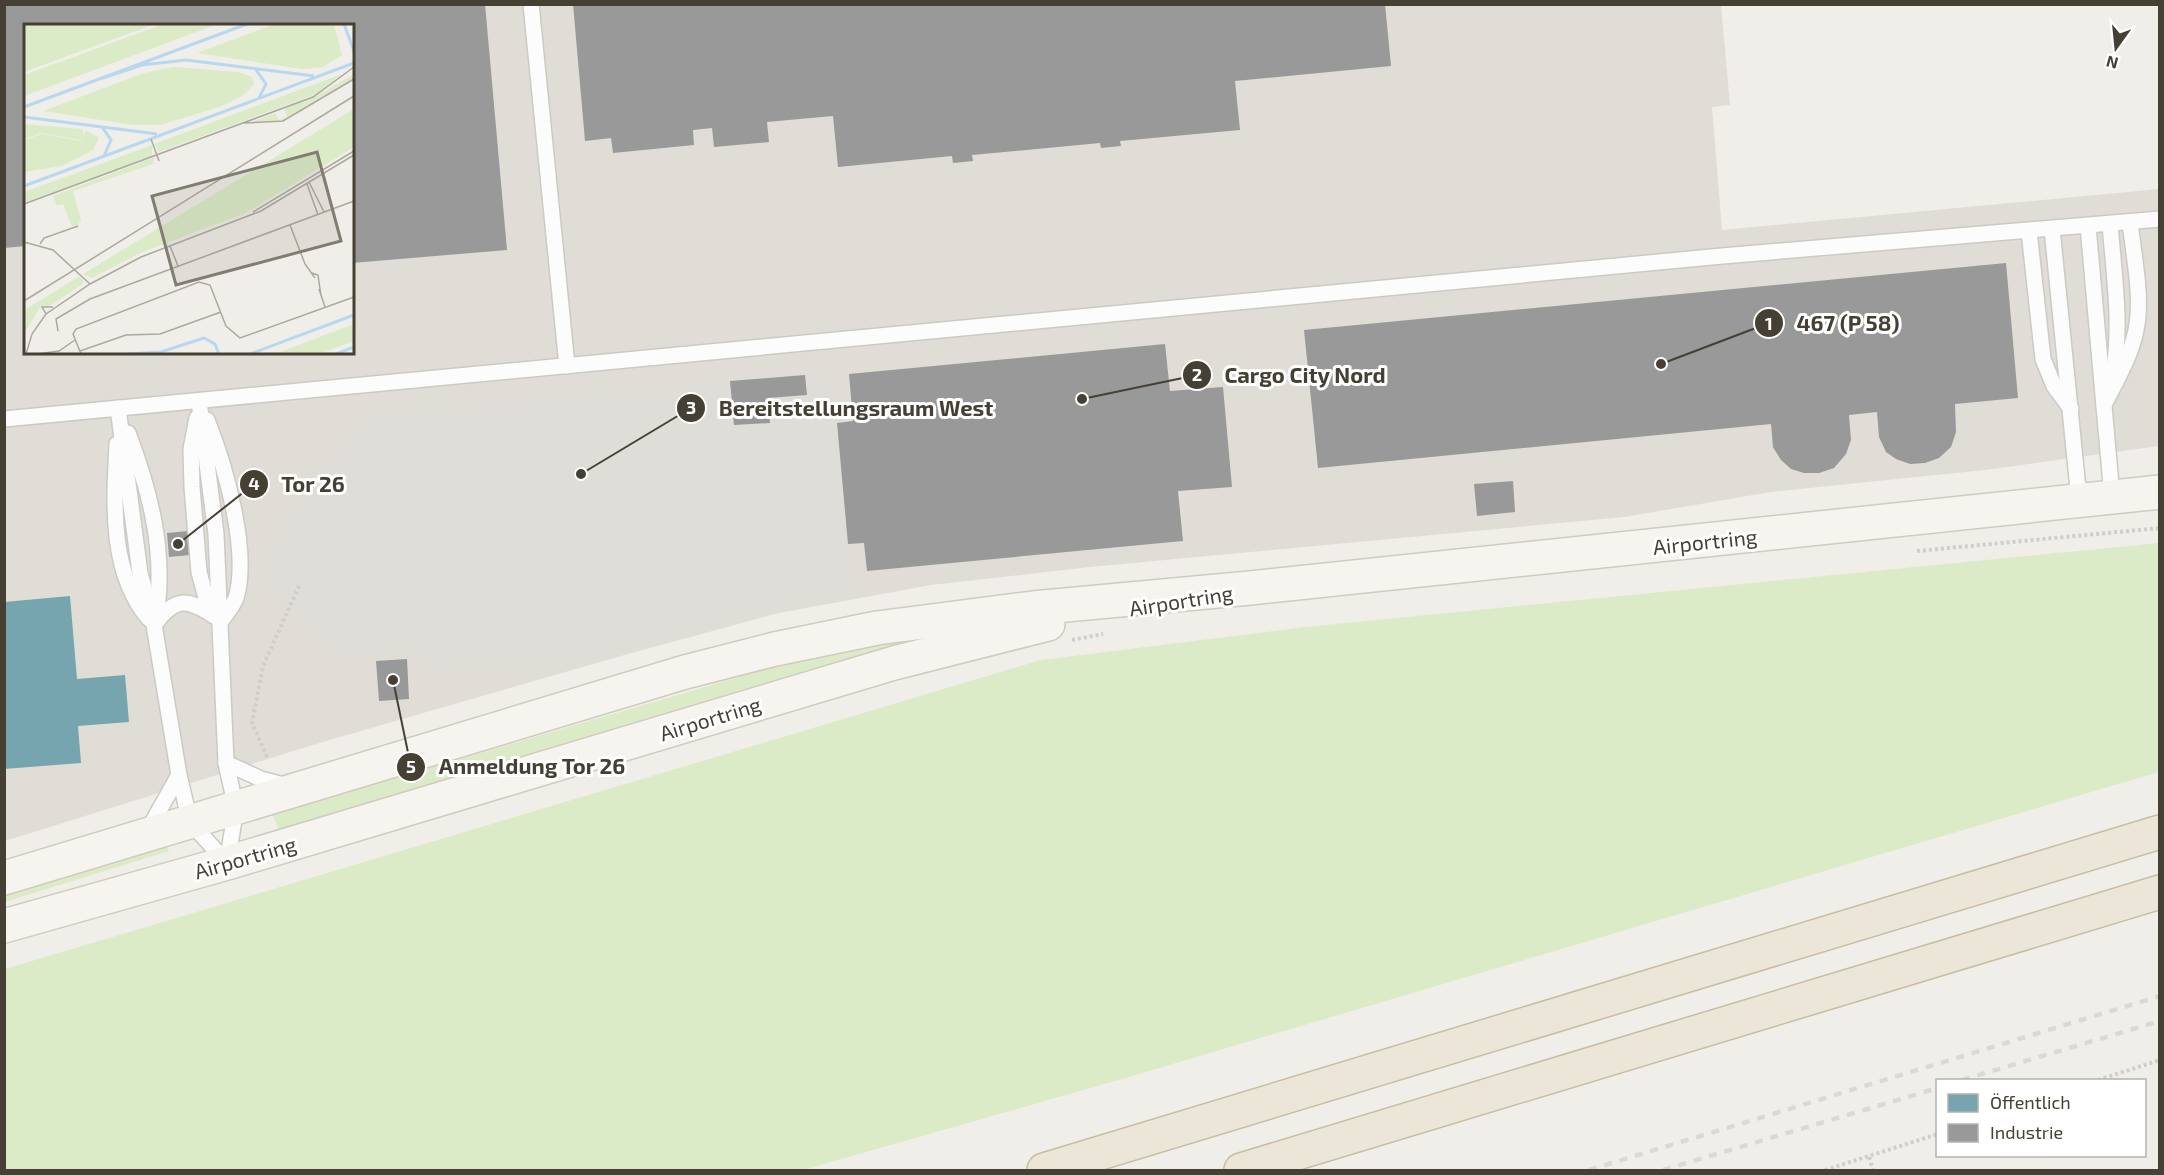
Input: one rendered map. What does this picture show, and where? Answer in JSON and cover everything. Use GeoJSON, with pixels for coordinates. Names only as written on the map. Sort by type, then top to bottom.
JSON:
{"type":"FeatureCollection","features":[{"type":"Feature","properties":{"kind":"highway"},"geometry":{"type":"LineString","coordinates":[[1044,1170],[1143,1142],[2160,832]]}},
{"type":"Feature","properties":{"kind":"highway"},"geometry":{"type":"LineString","coordinates":[[1241,1170],[2160,892]]}},
{"type":"Feature","properties":{"kind":"street","name":"Airportring"},"geometry":{"type":"LineString","coordinates":[[4,878],[685,672],[775,649],[877,628],[1033,608],[1250,588],[2160,492]]}},
{"type":"Feature","properties":{"kind":"street","name":"Airportring"},"geometry":{"type":"LineString","coordinates":[[4,926],[227,863],[894,663],[1054,622],[1250,588]]}},
{"type":"Feature","properties":{"kind":"lane"},"geometry":{"type":"LineString","coordinates":[[531,4],[567,366]]}},
{"type":"Feature","properties":{"kind":"lane"},"geometry":{"type":"LineString","coordinates":[[4,419],[1711,257],[2160,219]]}},
{"type":"Feature","properties":{"kind":"lane"},"geometry":{"type":"LineString","coordinates":[[2104,405],[2130,353],[2138,322],[2130,222]]}},
{"type":"Feature","properties":{"kind":"lane"},"geometry":{"type":"LineString","coordinates":[[2104,405],[2118,349],[2118,320],[2110,224]]}},
{"type":"Feature","properties":{"kind":"lane"},"geometry":{"type":"LineString","coordinates":[[2088,226],[2112,496]]}},
{"type":"Feature","properties":{"kind":"lane"},"geometry":{"type":"LineString","coordinates":[[2052,229],[2079,499]]}},
{"type":"Feature","properties":{"kind":"lane"},"geometry":{"type":"LineString","coordinates":[[2029,231],[2043,359],[2054,386],[2071,409]]}},
{"type":"Feature","properties":{"kind":"lane"},"geometry":{"type":"LineString","coordinates":[[199,401],[216,443],[227,479],[237,531],[240,572],[236,599],[221,621]]}},
{"type":"Feature","properties":{"kind":"lane"},"geometry":{"type":"LineString","coordinates":[[199,401],[216,534],[226,763],[236,808],[227,863]]}},
{"type":"Feature","properties":{"kind":"lane"},"geometry":{"type":"LineString","coordinates":[[118,408],[114,510],[123,570],[133,596],[154,625]]}},
{"type":"Feature","properties":{"kind":"lane"},"geometry":{"type":"LineString","coordinates":[[118,408],[144,474],[153,509],[160,597],[154,625],[179,775],[190,822],[227,863]]}},
{"type":"Feature","properties":{"kind":"lane"},"geometry":{"type":"LineString","coordinates":[[154,625],[171,606],[183,602],[198,605],[221,621]]}},
{"type":"Feature","properties":{"kind":"lane"},"geometry":{"type":"LineString","coordinates":[[226,763],[261,779],[300,789]]}},
{"type":"Feature","properties":{"kind":"lane"},"geometry":{"type":"LineString","coordinates":[[144,837],[179,775]]}},
{"type":"Feature","properties":{"kind":"path"},"geometry":{"type":"LineString","coordinates":[[1911,552],[2160,528]]}},
{"type":"Feature","properties":{"kind":"path"},"geometry":{"type":"LineString","coordinates":[[271,766],[252,723],[263,666],[299,586]]}},
{"type":"Feature","properties":{"kind":"path"},"geometry":{"type":"LineString","coordinates":[[1064,642],[1108,633]]}},
{"type":"Feature","properties":{"kind":"path"},"geometry":{"type":"LineString","coordinates":[[2101,1079],[2160,1060]]}},
{"type":"Feature","properties":{"kind":"path"},"geometry":{"type":"LineString","coordinates":[[1825,1170],[1936,1135]]}},
{"type":"Feature","properties":{"kind":"path"},"geometry":{"type":"LineString","coordinates":[[1869,1157],[1873,1170]]}},
{"type":"Feature","properties":{"kind":"shaded area"},"geometry":{"type":"Polygon","coordinates":[[[5,5],[1721,5],[1730,105],[1712,107],[1722,230],[2159,189],[2159,446],[1985,470],[1771,492],[1624,517],[1090,567],[931,585],[779,613],[316,744],[5,841],[5,5]]]}},
{"type":"Feature","properties":{"kind":"shaded area"},"geometry":{"type":"Polygon","coordinates":[[[832,371],[852,590],[593,657],[422,673],[421,652],[332,657],[289,609],[256,583],[280,526],[372,412],[832,371]]]}},
{"type":"Feature","properties":{"kind":"green space"},"geometry":{"type":"Polygon","coordinates":[[[2159,543],[2159,772],[1122,1079],[803,1170],[5,1170],[5,969],[1041,660],[1305,627],[2159,543]]]}},
{"type":"Feature","properties":{"kind":"green space"},"geometry":{"type":"Polygon","coordinates":[[[948,633],[818,667],[279,830],[272,814],[814,655],[948,633]]]}},
{"type":"Feature","properties":{"kind":"green space"},"geometry":{"type":"Polygon","coordinates":[[[167,846],[169,851],[5,902],[5,895],[167,846]]]}},
{"type":"Feature","properties":{"kind":"building: Öffentlich"},"geometry":{"type":"Polygon","coordinates":[[[70,596],[77,679],[125,675],[129,722],[78,726],[81,763],[4,769],[4,602],[70,596]]]}},
{"type":"Feature","properties":{"kind":"building: Industrie"},"geometry":{"type":"Polygon","coordinates":[[[4,4],[485,4],[507,250],[354,263],[354,24],[24,24],[24,246],[4,248],[4,4]]]}},
{"type":"Feature","properties":{"kind":"building: Industrie"},"geometry":{"type":"Polygon","coordinates":[[[573,4],[1385,4],[1391,66],[1235,81],[1240,130],[1120,141],[1121,146],[1101,148],[1100,143],[972,155],[973,161],[953,163],[952,156],[838,167],[833,116],[767,122],[769,142],[714,147],[712,128],[693,130],[694,145],[613,153],[611,138],[585,141],[573,4]]]}},
{"type":"Feature","properties":{"kind":"building: Industrie"},"geometry":{"type":"Polygon","coordinates":[[[2006,263],[2018,398],[1955,404],[1956,432],[1951,447],[1939,458],[1925,463],[1910,464],[1886,452],[1879,437],[1877,412],[1849,415],[1851,440],[1846,454],[1834,468],[1819,473],[1804,473],[1791,469],[1781,460],[1773,447],[1771,424],[1318,468],[1304,330],[2006,263]]]}},
{"type":"Feature","properties":{"kind":"building: Industrie"},"geometry":{"type":"Polygon","coordinates":[[[1165,344],[1170,391],[1223,387],[1232,487],[1178,491],[1183,541],[867,571],[864,543],[848,544],[837,423],[853,421],[849,374],[1165,344]]]}},
{"type":"Feature","properties":{"kind":"building: Industrie"},"geometry":{"type":"Polygon","coordinates":[[[805,375],[807,395],[768,398],[770,423],[734,425],[730,381],[805,375]]]}},
{"type":"Feature","properties":{"kind":"building: Industrie"},"geometry":{"type":"Polygon","coordinates":[[[1513,481],[1515,512],[1477,516],[1474,484],[1513,481]]]}},
{"type":"Feature","properties":{"kind":"building: Industrie"},"geometry":{"type":"Polygon","coordinates":[[[188,531],[190,555],[169,557],[167,533],[188,531]]]}},
{"type":"Feature","properties":{"kind":"building: Industrie"},"geometry":{"type":"Polygon","coordinates":[[[407,659],[409,699],[379,701],[376,661],[407,659]]]}},
{"type":"Feature","properties":{"kind":"railway"},"geometry":{"type":"LineString","coordinates":[[1589,1170],[2160,996]]}},
{"type":"Feature","properties":{"kind":"railway"},"geometry":{"type":"LineString","coordinates":[[1965,1079],[2160,1021]]}},
{"type":"Feature","properties":{"kind":"railway"},"geometry":{"type":"LineString","coordinates":[[1663,1170],[1936,1089]]}},
{"type":"Feature","properties":{"kind":"place","name":"467 (P 58)"},"geometry":{"type":"Point","coordinates":[1661,364]}},
{"type":"Feature","properties":{"kind":"place","name":"Cargo City Nord"},"geometry":{"type":"Point","coordinates":[1082,399]}},
{"type":"Feature","properties":{"kind":"place","name":"Bereitstellungsraum West"},"geometry":{"type":"Point","coordinates":[581,474]}},
{"type":"Feature","properties":{"kind":"place","name":"Tor 26"},"geometry":{"type":"Point","coordinates":[178,544]}},
{"type":"Feature","properties":{"kind":"place","name":"Anmeldung Tor 26"},"geometry":{"type":"Point","coordinates":[393,680]}}]}
